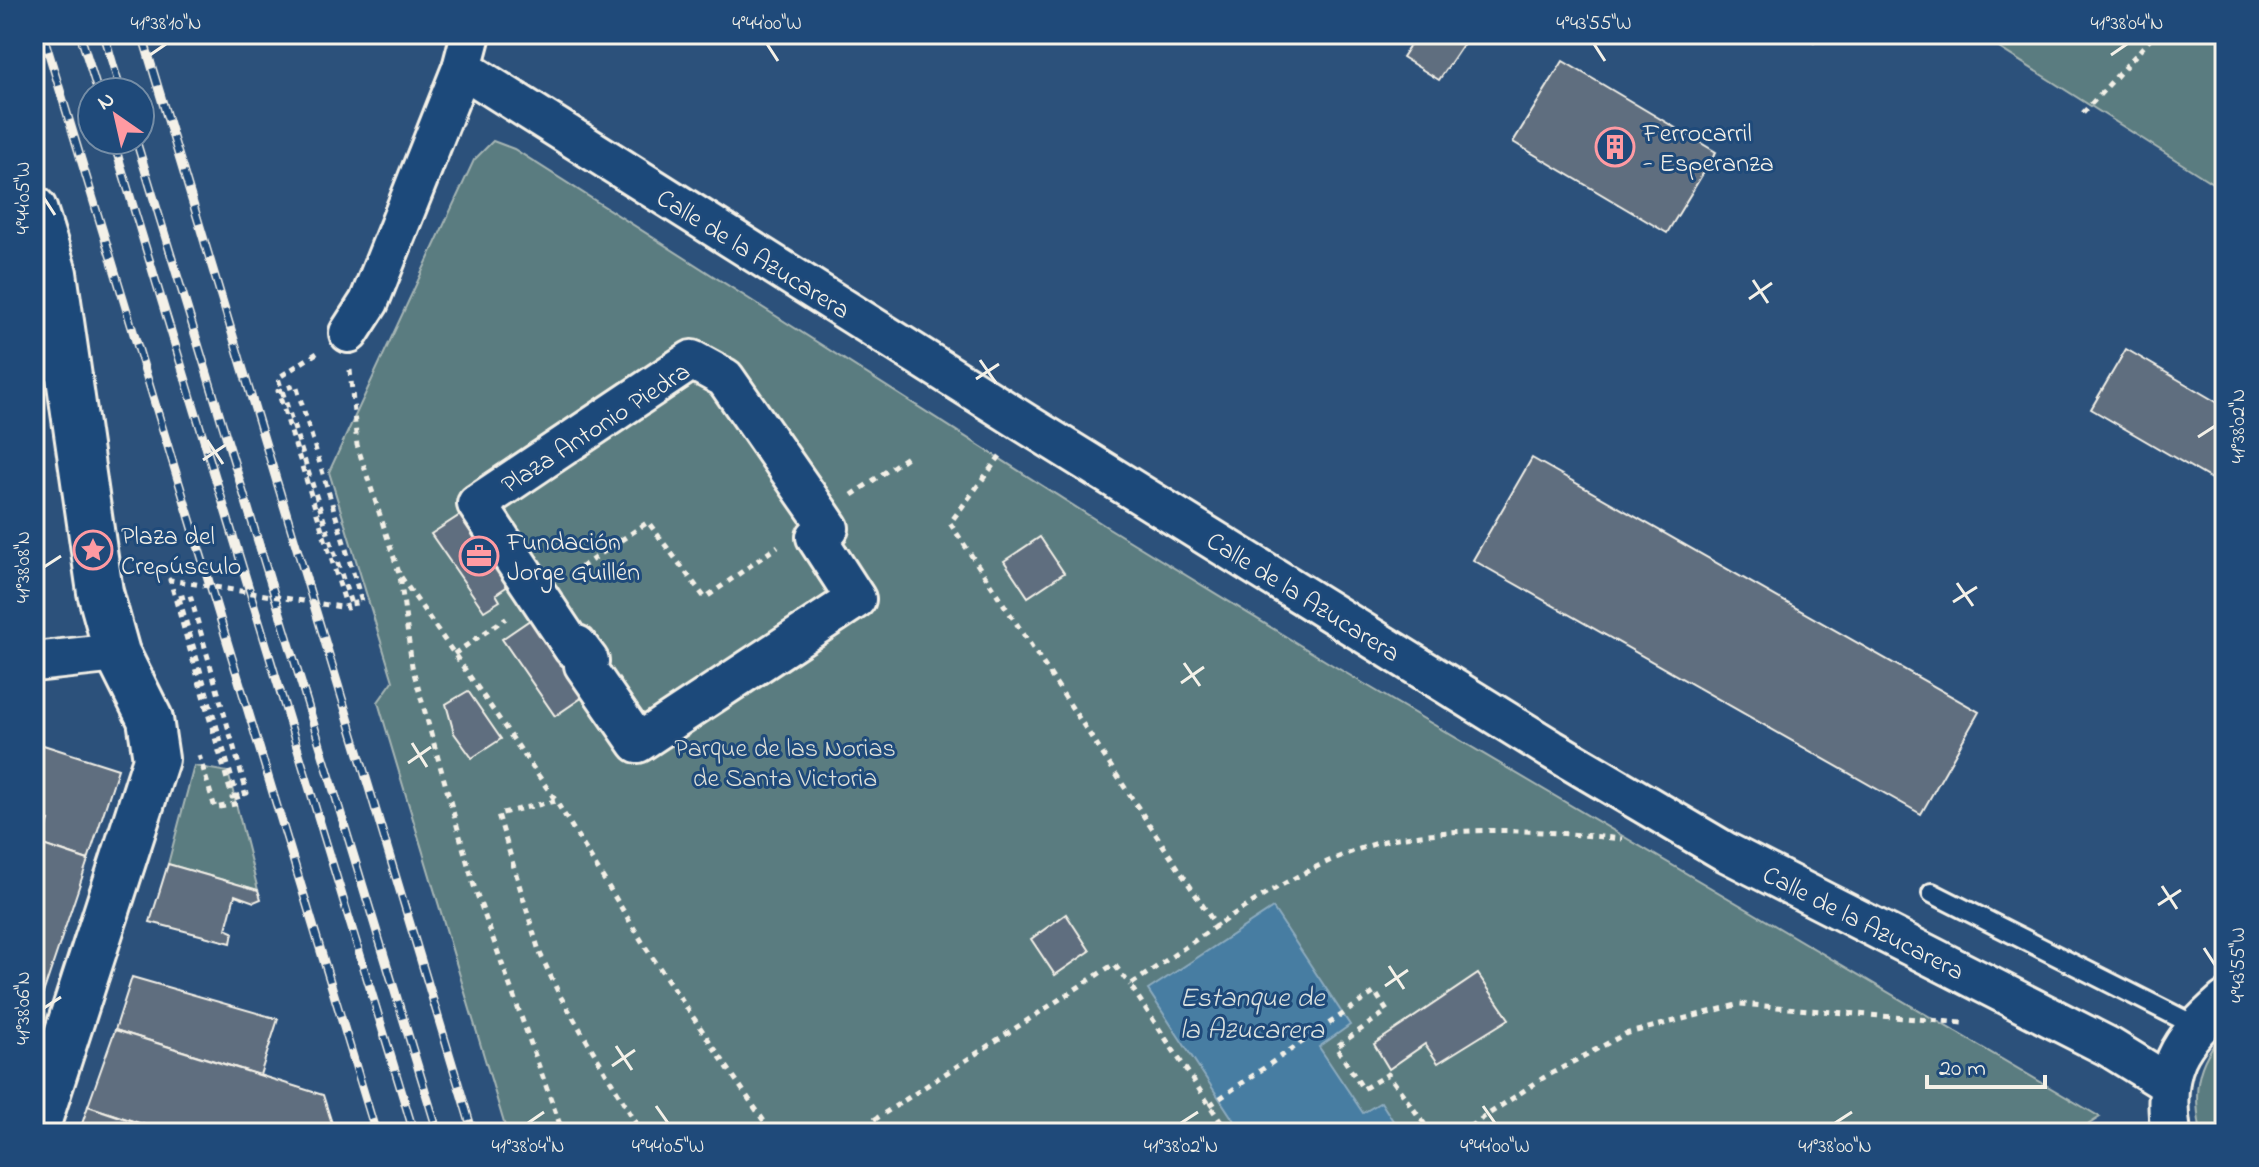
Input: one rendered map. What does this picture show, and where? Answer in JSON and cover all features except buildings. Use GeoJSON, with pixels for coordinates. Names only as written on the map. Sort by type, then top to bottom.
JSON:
{"type":"FeatureCollection","features":[{"type":"Feature","properties":{"kind":"street"},"geometry":{"type":"LineString","coordinates":[[349,333],[369,302],[466,51]]}},
{"type":"Feature","properties":{"kind":"street","name":"Calle de la Azucarera"},"geometry":{"type":"LineString","coordinates":[[466,51],[1025,423],[1564,757],[1726,852],[2109,1047],[2169,1084]]}},
{"type":"Feature","properties":{"kind":"street"},"geometry":{"type":"LineString","coordinates":[[34,209],[100,592],[117,653],[150,719],[156,759],[35,1133]]}},
{"type":"Feature","properties":{"kind":"street","name":"Plaza Antonio Piedra"},"geometry":{"type":"LineString","coordinates":[[692,360],[725,378],[821,516],[829,528],[816,537],[856,599],[638,743],[584,665],[589,661],[577,645],[573,648],[477,504],[692,360]]}},
{"type":"Feature","properties":{"kind":"street"},"geometry":{"type":"LineString","coordinates":[[34,662],[117,653]]}},
{"type":"Feature","properties":{"kind":"street"},"geometry":{"type":"LineString","coordinates":[[2171,1133],[2169,1084],[2174,1063],[2196,1026],[2225,1001]]}},
{"type":"Feature","properties":{"kind":"lane"},"geometry":{"type":"LineString","coordinates":[[1932,893],[2196,1026]]}},
{"type":"Feature","properties":{"kind":"path"},"geometry":{"type":"LineString","coordinates":[[2083,113],[2155,34]]}},
{"type":"Feature","properties":{"kind":"path"},"geometry":{"type":"LineString","coordinates":[[199,753],[215,808],[239,803],[235,788],[179,598],[190,595],[247,793],[232,797],[170,580],[347,608],[278,391],[287,388],[296,385],[362,602],[351,604],[288,408],[283,393],[278,378],[349,333],[357,445],[400,576],[412,666],[474,886],[563,1133]]}},
{"type":"Feature","properties":{"kind":"path"},"geometry":{"type":"LineString","coordinates":[[1000,456],[950,523],[1217,927]]}},
{"type":"Feature","properties":{"kind":"path"},"geometry":{"type":"LineString","coordinates":[[454,654],[648,522],[705,598],[907,457]]}},
{"type":"Feature","properties":{"kind":"path"},"geometry":{"type":"LineString","coordinates":[[400,576],[556,801],[646,948],[772,1133]]}},
{"type":"Feature","properties":{"kind":"path"},"geometry":{"type":"LineString","coordinates":[[556,801],[498,814],[539,951],[559,994],[642,1133]]}},
{"type":"Feature","properties":{"kind":"path"},"geometry":{"type":"LineString","coordinates":[[1130,985],[1287,881],[1326,861],[1387,840],[1454,831],[1533,830],[1631,840]]}},
{"type":"Feature","properties":{"kind":"path"},"geometry":{"type":"LineString","coordinates":[[854,1133],[1114,964],[1228,1133]]}},
{"type":"Feature","properties":{"kind":"path"},"geometry":{"type":"LineString","coordinates":[[1210,1105],[1375,992],[1387,1011],[1336,1047],[1363,1089],[1388,1074],[1431,1133]]}},
{"type":"Feature","properties":{"kind":"path"},"geometry":{"type":"LineString","coordinates":[[1460,1133],[1543,1078],[1625,1034],[1740,1004],[1963,1023]]}},
{"type":"Feature","properties":{"kind":"green space"},"geometry":{"type":"Polygon","coordinates":[[[1977,34],[2225,34],[2225,191],[1977,34]]]}},
{"type":"Feature","properties":{"kind":"green space","name":"Parque de las Norias de Santa Victoria"},"geometry":{"type":"Polygon","coordinates":[[[493,141],[514,149],[1107,527],[1334,666],[2100,1117],[2075,1133],[507,1133],[378,702],[393,681],[329,472],[474,160],[493,141]]]}},
{"type":"Feature","properties":{"kind":"green space"},"geometry":{"type":"Polygon","coordinates":[[[34,444],[41,582],[34,604],[34,444]]]}},
{"type":"Feature","properties":{"kind":"green space"},"geometry":{"type":"Polygon","coordinates":[[[194,766],[228,772],[258,890],[168,864],[194,766]]]}},
{"type":"Feature","properties":{"kind":"green space"},"geometry":{"type":"Polygon","coordinates":[[[2225,1032],[2225,1133],[2201,1133],[2197,1105],[2199,1079],[2207,1055],[2225,1032]]]}},
{"type":"Feature","properties":{"kind":"water","name":"Estanque de la Azucarera"},"geometry":{"type":"Polygon","coordinates":[[[1273,908],[1350,1025],[1319,1047],[1363,1113],[1381,1102],[1397,1127],[1389,1133],[1242,1133],[1148,990],[1273,908]]]}},
{"type":"Feature","properties":{"kind":"railway"},"geometry":{"type":"LineString","coordinates":[[43,34],[376,1133]]}},
{"type":"Feature","properties":{"kind":"railway"},"geometry":{"type":"LineString","coordinates":[[80,34],[93,76]]}},
{"type":"Feature","properties":{"kind":"railway"},"geometry":{"type":"LineString","coordinates":[[104,34],[116,76]]}},
{"type":"Feature","properties":{"kind":"railway"},"geometry":{"type":"LineString","coordinates":[[142,34],[473,1133]]}},
{"type":"Feature","properties":{"kind":"railway"},"geometry":{"type":"LineString","coordinates":[[118,156],[414,1133]]}},
{"type":"Feature","properties":{"kind":"railway"},"geometry":{"type":"LineString","coordinates":[[141,156],[438,1133]]}},
{"type":"Feature","properties":{"kind":"place","name":"Ferrocarril - Esperanza"},"geometry":{"type":"Point","coordinates":[1615,147]}},
{"type":"Feature","properties":{"kind":"place","name":"Plaza del Crepúsculo"},"geometry":{"type":"Point","coordinates":[93,550]}},
{"type":"Feature","properties":{"kind":"place","name":"Fundación Jorge Guillén"},"geometry":{"type":"Point","coordinates":[479,556]}}]}
